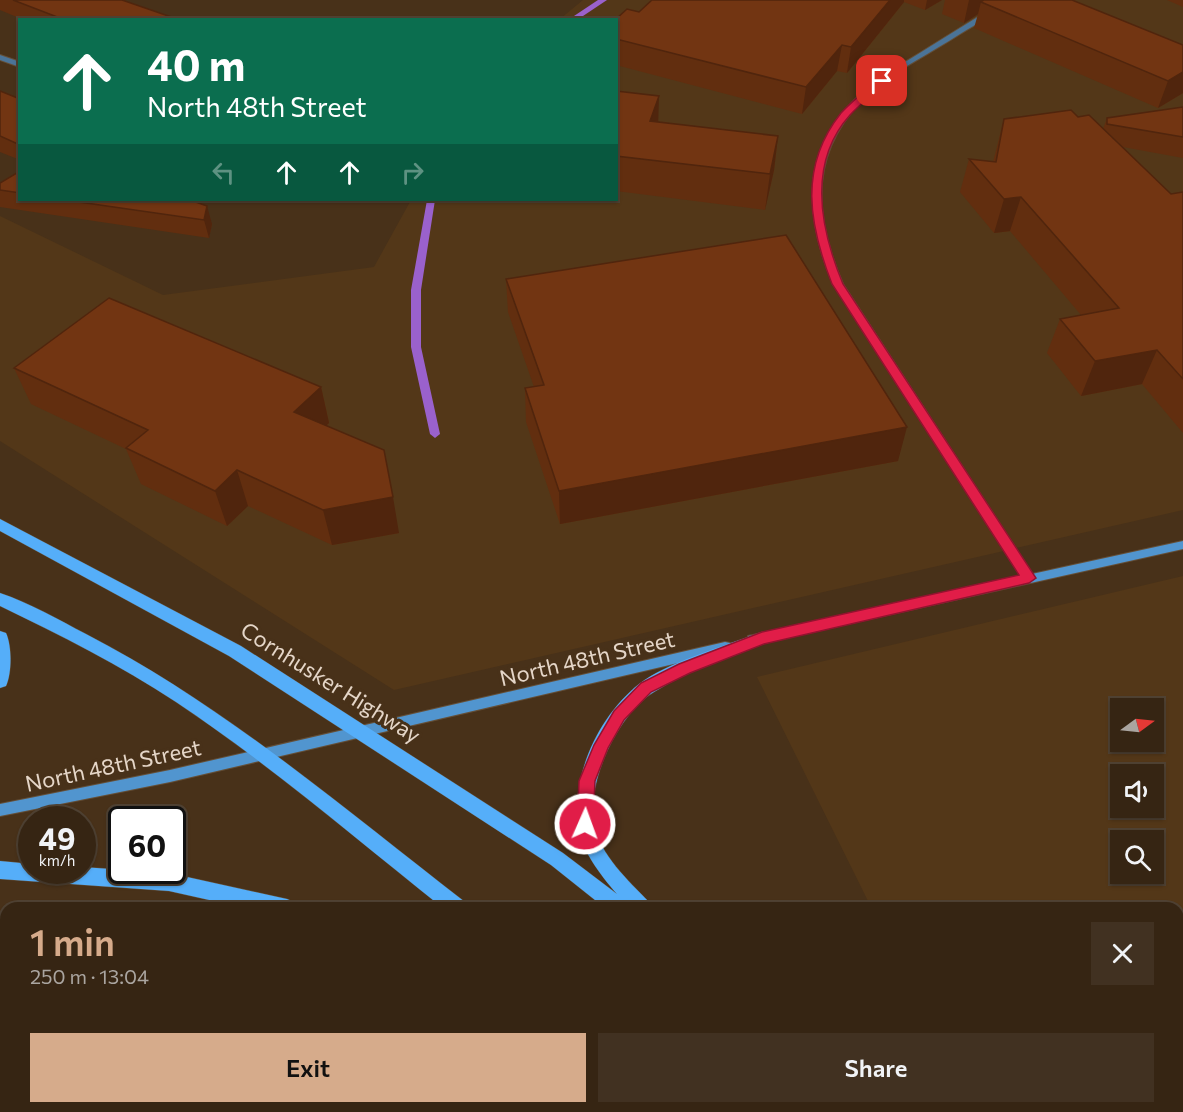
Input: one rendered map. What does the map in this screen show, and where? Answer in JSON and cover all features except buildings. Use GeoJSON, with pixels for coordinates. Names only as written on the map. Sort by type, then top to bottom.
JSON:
{"type":"FeatureCollection","features":[{"type":"Feature","properties":{"kind":"main road","name":"Cornhusker Highway"},"geometry":{"type":"LineString","coordinates":[[0,524],[202,632],[362,732],[557,859],[612,902]]}},
{"type":"Feature","properties":{"kind":"main road","name":"North 48th Street"},"geometry":{"type":"LineString","coordinates":[[0,810],[170,776],[762,638],[1183,545]]}},
{"type":"Feature","properties":{"kind":"main road"},"geometry":{"type":"LineString","coordinates":[[0,599],[87,642],[180,696],[261,754],[450,902]]}},
{"type":"Feature","properties":{"kind":"main road"},"geometry":{"type":"LineString","coordinates":[[0,637],[2,653],[0,681]]}},
{"type":"Feature","properties":{"kind":"main road"},"geometry":{"type":"LineString","coordinates":[[636,902],[603,866],[585,824],[587,781],[601,745],[619,715],[646,688],[684,668],[762,638]]}},
{"type":"Feature","properties":{"kind":"main road"},"geometry":{"type":"LineString","coordinates":[[0,870],[169,882],[260,902]]}},
{"type":"Feature","properties":{"kind":"street"},"geometry":{"type":"LineString","coordinates":[[1010,0],[882,81],[856,102],[833,133],[825,149],[818,172],[816,208],[823,248],[838,284],[1029,578]]}},
{"type":"Feature","properties":{"kind":"street"},"geometry":{"type":"LineString","coordinates":[[0,57],[18,63]]}},
{"type":"Feature","properties":{"kind":"shaded area"},"geometry":{"type":"Polygon","coordinates":[[[583,0],[1183,0],[1183,510],[394,690],[0,441],[0,216],[163,295],[374,267],[410,201],[618,201],[618,18],[561,18],[583,0]]]}},
{"type":"Feature","properties":{"kind":"shaded area"},"geometry":{"type":"Polygon","coordinates":[[[1183,576],[1183,902],[869,902],[757,677],[1183,576]]]}},
{"type":"Feature","properties":{"kind":"waterway"},"geometry":{"type":"LineString","coordinates":[[574,18],[603,0]]}},
{"type":"Feature","properties":{"kind":"waterway"},"geometry":{"type":"LineString","coordinates":[[431,201],[416,290],[416,347],[435,434]]}},
{"type":"Feature","properties":{"kind":"route"},"geometry":{"type":"LineString","coordinates":[[585,824],[587,781],[601,745],[619,715],[646,688],[684,668],[762,638],[1029,578],[838,284],[823,248],[816,208],[816,188],[825,149],[845,114],[869,90],[882,81]]}}]}
